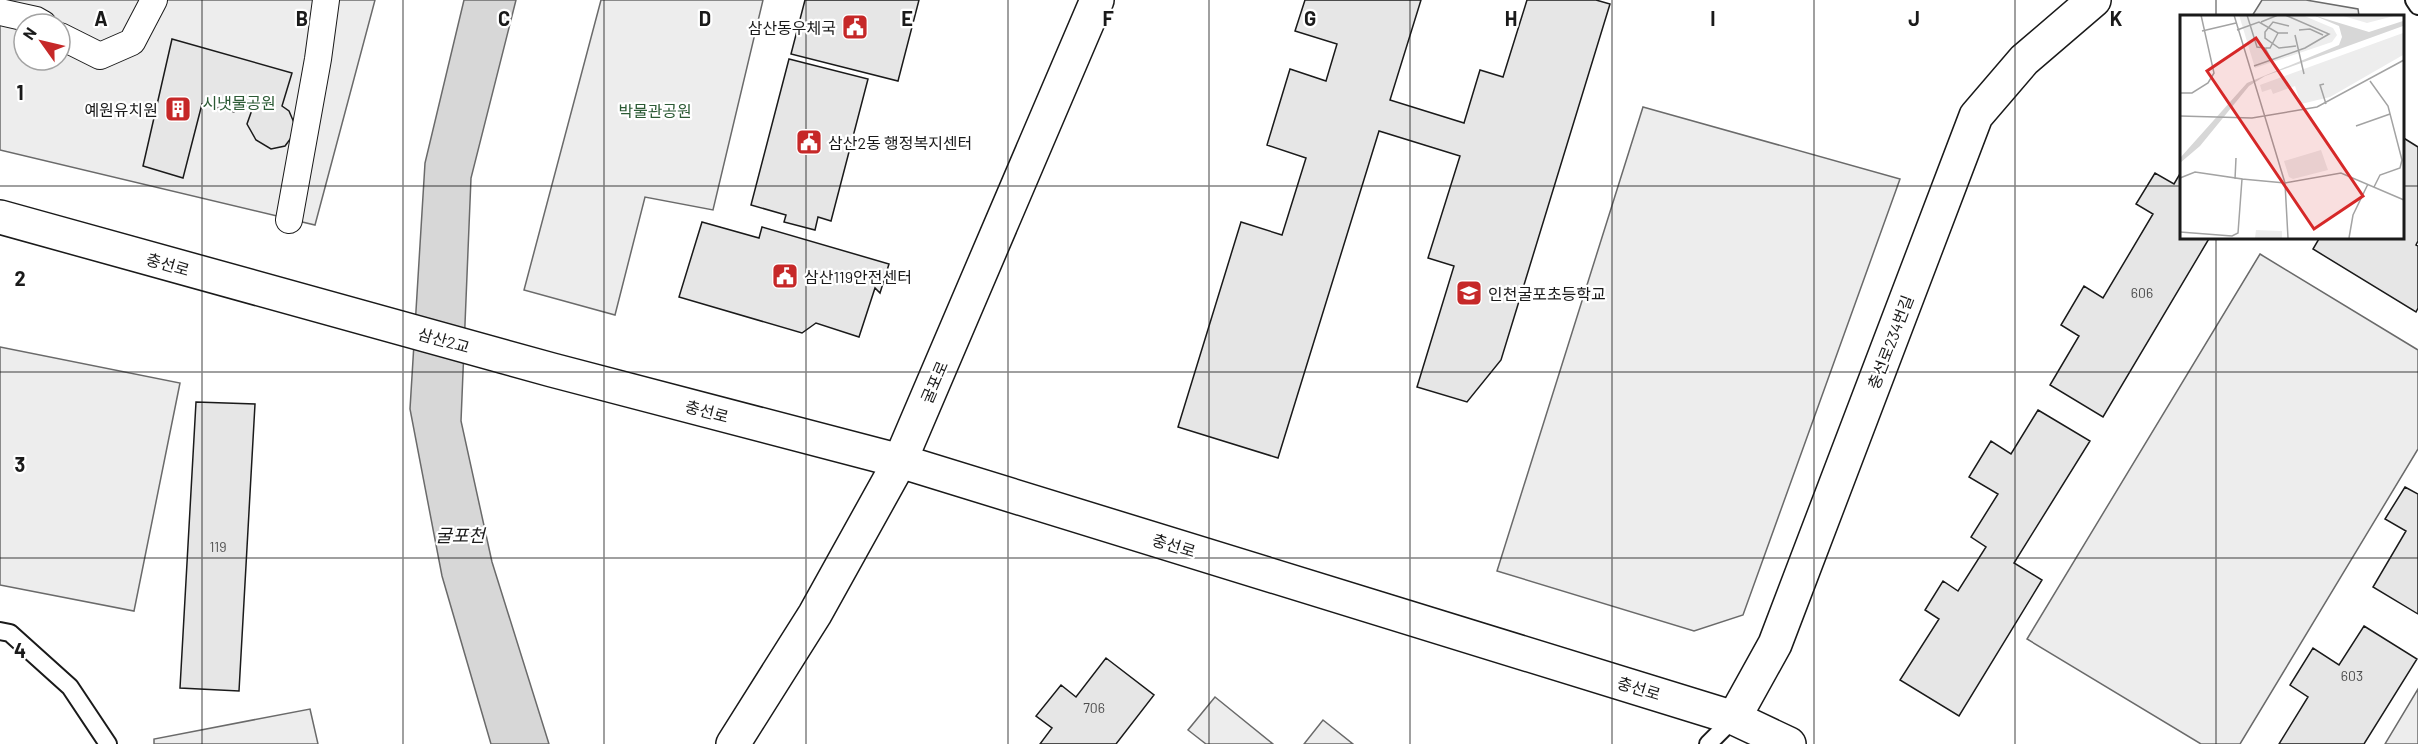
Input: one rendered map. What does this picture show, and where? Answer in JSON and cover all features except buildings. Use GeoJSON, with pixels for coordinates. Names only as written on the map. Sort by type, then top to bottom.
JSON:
{"type":"FeatureCollection","features":[{"type":"Feature","properties":{"kind":"street"},"geometry":{"type":"LineString","coordinates":[[0,10],[3,0]]}},
{"type":"Feature","properties":{"kind":"street"},"geometry":{"type":"LineString","coordinates":[[72,42],[100,56],[132,42],[154,0]]}},
{"type":"Feature","properties":{"kind":"street"},"geometry":{"type":"LineString","coordinates":[[289,220],[318,59],[326,0]]}},
{"type":"Feature","properties":{"kind":"street","name":"굴포로"},"geometry":{"type":"LineString","coordinates":[[733,744],[815,614],[900,461],[1097,0]]}},
{"type":"Feature","properties":{"kind":"street","name":"충선로234번길"},"geometry":{"type":"LineString","coordinates":[[1734,717],[1775,644],[1976,116],[2024,60],[2094,0]]}},
{"type":"Feature","properties":{"kind":"street","name":"충선로"},"geometry":{"type":"LineString","coordinates":[[0,217],[335,310]]}},
{"type":"Feature","properties":{"kind":"street","name":"삼산2교"},"geometry":{"type":"LineString","coordinates":[[335,310],[552,370]]}},
{"type":"Feature","properties":{"kind":"street","name":"충선로"},"geometry":{"type":"LineString","coordinates":[[552,370],[900,461],[1734,717],[1789,744]]}},
{"type":"Feature","properties":{"kind":"lane"},"geometry":{"type":"LineString","coordinates":[[2414,0],[2418,6]]}},
{"type":"Feature","properties":{"kind":"lane"},"geometry":{"type":"LineString","coordinates":[[0,631],[10,633],[70,687],[108,744]]}},
{"type":"Feature","properties":{"kind":"lane"},"geometry":{"type":"LineString","coordinates":[[1708,744],[1734,717]]}},
{"type":"Feature","properties":{"kind":"shaded area","name":"시냇물공원"},"geometry":{"type":"Polygon","coordinates":[[[0,0],[375,0],[315,225],[0,150],[0,0]]]}},
{"type":"Feature","properties":{"kind":"shaded area","name":"박물관공원"},"geometry":{"type":"Polygon","coordinates":[[[601,0],[763,0],[713,210],[645,197],[615,315],[524,290],[601,0]]]}},
{"type":"Feature","properties":{"kind":"shaded area"},"geometry":{"type":"Polygon","coordinates":[[[2262,0],[2306,0],[2358,9],[2359,15],[2253,15],[2262,0]]]}},
{"type":"Feature","properties":{"kind":"shaded area"},"geometry":{"type":"Polygon","coordinates":[[[1643,107],[1900,179],[1743,615],[1694,631],[1497,571],[1643,107]]]}},
{"type":"Feature","properties":{"kind":"shaded area"},"geometry":{"type":"Polygon","coordinates":[[[2260,254],[2418,350],[2418,449],[2240,744],[2201,744],[2027,639],[2260,254]]]}},
{"type":"Feature","properties":{"kind":"shaded area"},"geometry":{"type":"Polygon","coordinates":[[[0,347],[180,383],[134,611],[0,585],[0,347]]]}},
{"type":"Feature","properties":{"kind":"shaded area"},"geometry":{"type":"Polygon","coordinates":[[[2418,689],[2418,744],[2385,744],[2418,689]]]}},
{"type":"Feature","properties":{"kind":"shaded area"},"geometry":{"type":"Polygon","coordinates":[[[1215,697],[1273,744],[1206,744],[1188,730],[1215,697]]]}},
{"type":"Feature","properties":{"kind":"shaded area"},"geometry":{"type":"Polygon","coordinates":[[[310,709],[318,744],[154,744],[154,739],[310,709]]]}},
{"type":"Feature","properties":{"kind":"shaded area"},"geometry":{"type":"Polygon","coordinates":[[[1323,720],[1353,744],[1304,744],[1323,720]]]}},
{"type":"Feature","properties":{"kind":"water","name":"굴포천"},"geometry":{"type":"Polygon","coordinates":[[[464,0],[516,0],[471,178],[461,421],[492,562],[549,744],[491,744],[442,576],[410,409],[425,163],[464,0]]]}},
{"type":"Feature","properties":{"kind":"place","name":"삼산동우체국"},"geometry":{"type":"Point","coordinates":[855,27]}},
{"type":"Feature","properties":{"kind":"place","name":"예원유치원"},"geometry":{"type":"Point","coordinates":[178,109]}},
{"type":"Feature","properties":{"kind":"place","name":"삼산2동 행정복지센터"},"geometry":{"type":"Point","coordinates":[809,142]}},
{"type":"Feature","properties":{"kind":"place","name":"삼산119안전센터"},"geometry":{"type":"Point","coordinates":[785,276]}},
{"type":"Feature","properties":{"kind":"place","name":"인천굴포초등학교"},"geometry":{"type":"Point","coordinates":[1469,293]}}]}
